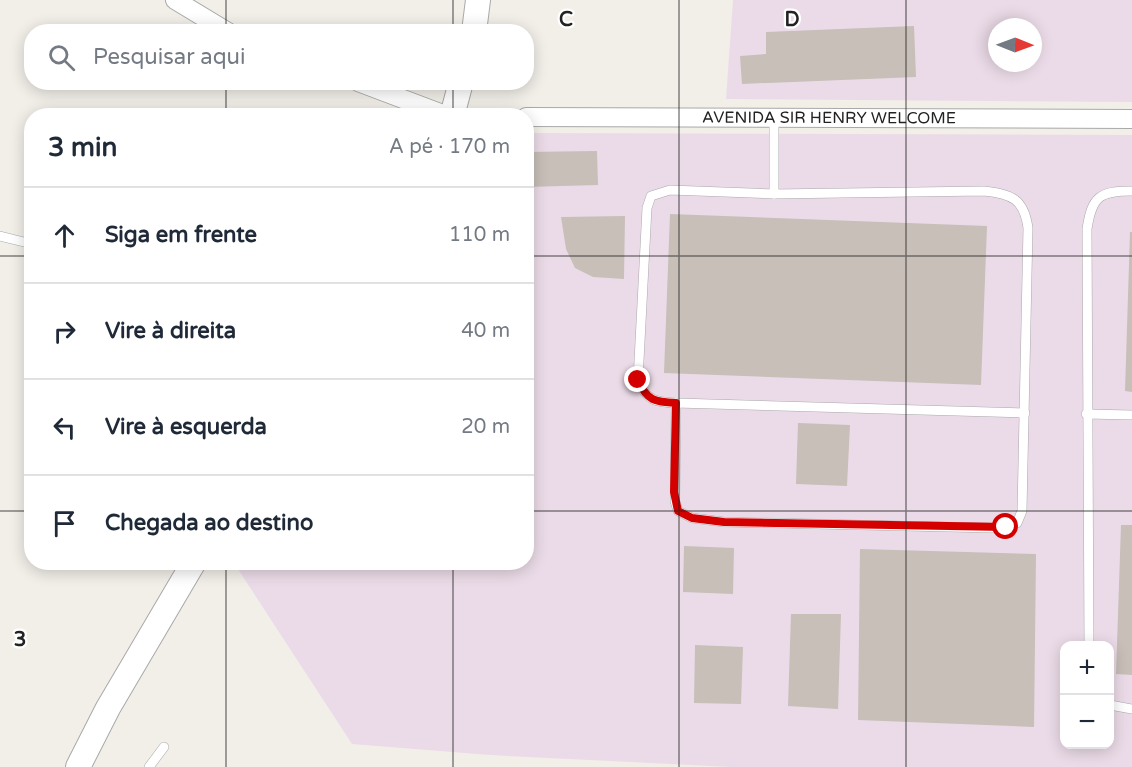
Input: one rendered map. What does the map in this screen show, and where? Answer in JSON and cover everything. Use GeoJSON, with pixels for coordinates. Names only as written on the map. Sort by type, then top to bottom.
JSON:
{"type":"FeatureCollection","features":[{"type":"Feature","properties":{"kind":"street"},"geometry":{"type":"LineString","coordinates":[[175,0],[215,24]]}},
{"type":"Feature","properties":{"kind":"street"},"geometry":{"type":"LineString","coordinates":[[475,24],[478,0]]}},
{"type":"Feature","properties":{"kind":"street"},"geometry":{"type":"LineString","coordinates":[[380,90],[428,108]]}},
{"type":"Feature","properties":{"kind":"street"},"geometry":{"type":"LineString","coordinates":[[453,108],[459,90]]}},
{"type":"Feature","properties":{"kind":"street","name":"AVENIDA SIR HENRY WELCOME"},"geometry":{"type":"LineString","coordinates":[[534,117],[774,120],[1132,119]]}},
{"type":"Feature","properties":{"kind":"street"},"geometry":{"type":"LineString","coordinates":[[81,766],[108,708],[189,570]]}},
{"type":"Feature","properties":{"kind":"lane"},"geometry":{"type":"LineString","coordinates":[[774,120],[774,195]]}},
{"type":"Feature","properties":{"kind":"lane"},"geometry":{"type":"LineString","coordinates":[[676,403],[674,492],[678,511],[692,518],[724,522],[994,528],[1017,523],[1022,511],[1025,413],[1028,228],[1025,210],[1016,199],[1000,193],[984,191],[774,195],[670,190],[651,196],[647,208],[638,380],[644,394],[658,402],[1025,413]]}},
{"type":"Feature","properties":{"kind":"lane"},"geometry":{"type":"LineString","coordinates":[[1089,641],[1086,414],[1089,215],[1094,202],[1104,193],[1132,191]]}},
{"type":"Feature","properties":{"kind":"lane"},"geometry":{"type":"LineString","coordinates":[[0,236],[24,242]]}},
{"type":"Feature","properties":{"kind":"lane"},"geometry":{"type":"LineString","coordinates":[[1086,414],[1132,416]]}},
{"type":"Feature","properties":{"kind":"lane"},"geometry":{"type":"LineString","coordinates":[[1114,706],[1132,709]]}},
{"type":"Feature","properties":{"kind":"lane"},"geometry":{"type":"LineString","coordinates":[[149,767],[164,747]]}},
{"type":"Feature","properties":{"kind":"shaded area"},"geometry":{"type":"Polygon","coordinates":[[[733,0],[1132,0],[1132,102],[726,99],[733,0]]]}},
{"type":"Feature","properties":{"kind":"shaded area"},"geometry":{"type":"Polygon","coordinates":[[[534,133],[1132,135],[1132,767],[731,767],[490,755],[352,744],[239,570],[534,570],[534,133]]]}},
{"type":"Feature","properties":{"kind":"building"},"geometry":{"type":"Polygon","coordinates":[[[914,26],[916,77],[742,84],[740,56],[766,54],[766,32],[914,26]]]}},
{"type":"Feature","properties":{"kind":"building"},"geometry":{"type":"Polygon","coordinates":[[[597,151],[598,185],[534,187],[534,152],[597,151]]]}},
{"type":"Feature","properties":{"kind":"building"},"geometry":{"type":"Polygon","coordinates":[[[670,214],[987,226],[981,385],[664,373],[670,214]]]}},
{"type":"Feature","properties":{"kind":"building"},"geometry":{"type":"Polygon","coordinates":[[[625,216],[624,279],[593,277],[575,268],[566,249],[561,217],[625,216]]]}},
{"type":"Feature","properties":{"kind":"building"},"geometry":{"type":"Polygon","coordinates":[[[1130,232],[1132,232],[1132,392],[1125,391],[1130,232]]]}},
{"type":"Feature","properties":{"kind":"building"},"geometry":{"type":"Polygon","coordinates":[[[798,423],[850,425],[847,486],[796,484],[798,423]]]}},
{"type":"Feature","properties":{"kind":"building"},"geometry":{"type":"Polygon","coordinates":[[[1121,525],[1132,525],[1132,675],[1116,674],[1121,525]]]}},
{"type":"Feature","properties":{"kind":"building"},"geometry":{"type":"Polygon","coordinates":[[[684,546],[734,548],[733,594],[683,592],[684,546]]]}},
{"type":"Feature","properties":{"kind":"building"},"geometry":{"type":"Polygon","coordinates":[[[860,549],[1036,554],[1034,727],[858,720],[860,549]]]}},
{"type":"Feature","properties":{"kind":"building"},"geometry":{"type":"Polygon","coordinates":[[[791,614],[841,614],[838,709],[788,706],[791,614]]]}},
{"type":"Feature","properties":{"kind":"building"},"geometry":{"type":"Polygon","coordinates":[[[695,645],[743,647],[741,704],[694,703],[695,645]]]}},
{"type":"Feature","properties":{"kind":"route"},"geometry":{"type":"LineString","coordinates":[[638,380],[644,394],[658,402],[676,403],[674,492],[678,511],[685,516],[724,522],[1006,527]]}}]}
